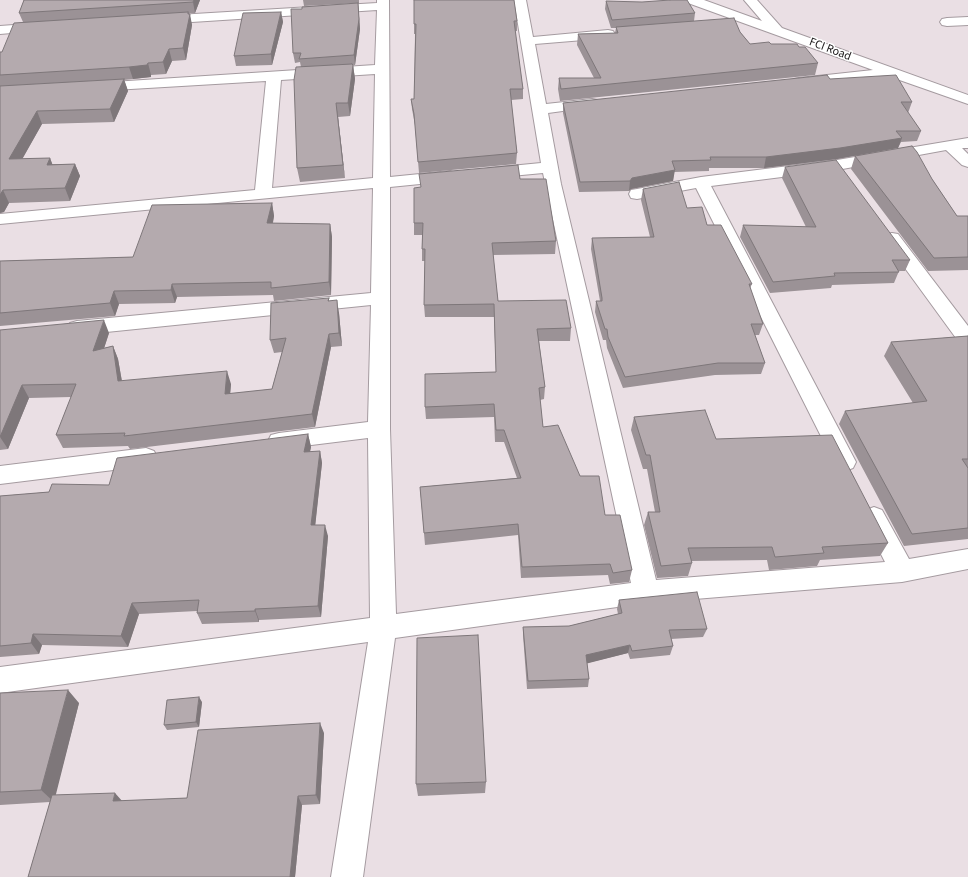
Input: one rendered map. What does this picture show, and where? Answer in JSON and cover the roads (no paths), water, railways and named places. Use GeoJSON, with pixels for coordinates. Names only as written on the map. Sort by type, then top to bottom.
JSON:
{"type":"FeatureCollection","features":[{"type":"Feature","properties":{"kind":"street"},"geometry":{"type":"LineString","coordinates":[[520,0],[550,167],[646,592]]}},
{"type":"Feature","properties":{"kind":"street","name":"FCI Road"},"geometry":{"type":"LineString","coordinates":[[692,0],[968,100]]}},
{"type":"Feature","properties":{"kind":"street"},"geometry":{"type":"LineString","coordinates":[[750,0],[778,30]]}},
{"type":"Feature","properties":{"kind":"street"},"geometry":{"type":"LineString","coordinates":[[149,20],[383,3],[379,429],[384,628],[347,877]]}},
{"type":"Feature","properties":{"kind":"street"},"geometry":{"type":"LineString","coordinates":[[947,22],[968,21]]}},
{"type":"Feature","properties":{"kind":"street"},"geometry":{"type":"LineString","coordinates":[[721,24],[752,22]]}},
{"type":"Feature","properties":{"kind":"street"},"geometry":{"type":"LineString","coordinates":[[0,30],[55,26]]}},
{"type":"Feature","properties":{"kind":"street"},"geometry":{"type":"LineString","coordinates":[[528,41],[620,33]]}},
{"type":"Feature","properties":{"kind":"street"},"geometry":{"type":"LineString","coordinates":[[86,87],[383,69]]}},
{"type":"Feature","properties":{"kind":"street"},"geometry":{"type":"LineString","coordinates":[[789,83],[890,73]]}},
{"type":"Feature","properties":{"kind":"street"},"geometry":{"type":"LineString","coordinates":[[263,194],[274,76]]}},
{"type":"Feature","properties":{"kind":"street"},"geometry":{"type":"LineString","coordinates":[[540,109],[602,102]]}},
{"type":"Feature","properties":{"kind":"street"},"geometry":{"type":"LineString","coordinates":[[637,194],[701,182],[842,172],[949,145],[968,143]]}},
{"type":"Feature","properties":{"kind":"street"},"geometry":{"type":"LineString","coordinates":[[949,145],[968,162]]}},
{"type":"Feature","properties":{"kind":"street"},"geometry":{"type":"LineString","coordinates":[[0,219],[550,167]]}},
{"type":"Feature","properties":{"kind":"street"},"geometry":{"type":"LineString","coordinates":[[701,182],[854,479]]}},
{"type":"Feature","properties":{"kind":"street"},"geometry":{"type":"LineString","coordinates":[[884,228],[968,340]]}},
{"type":"Feature","properties":{"kind":"street"},"geometry":{"type":"LineString","coordinates":[[63,329],[380,298]]}},
{"type":"Feature","properties":{"kind":"street"},"geometry":{"type":"LineString","coordinates":[[260,443],[379,429]]}},
{"type":"Feature","properties":{"kind":"street"},"geometry":{"type":"LineString","coordinates":[[0,475],[166,455]]}},
{"type":"Feature","properties":{"kind":"street"},"geometry":{"type":"LineString","coordinates":[[865,500],[902,571]]}},
{"type":"Feature","properties":{"kind":"street"},"geometry":{"type":"LineString","coordinates":[[0,680],[646,592],[902,571],[968,559]]}}]}
